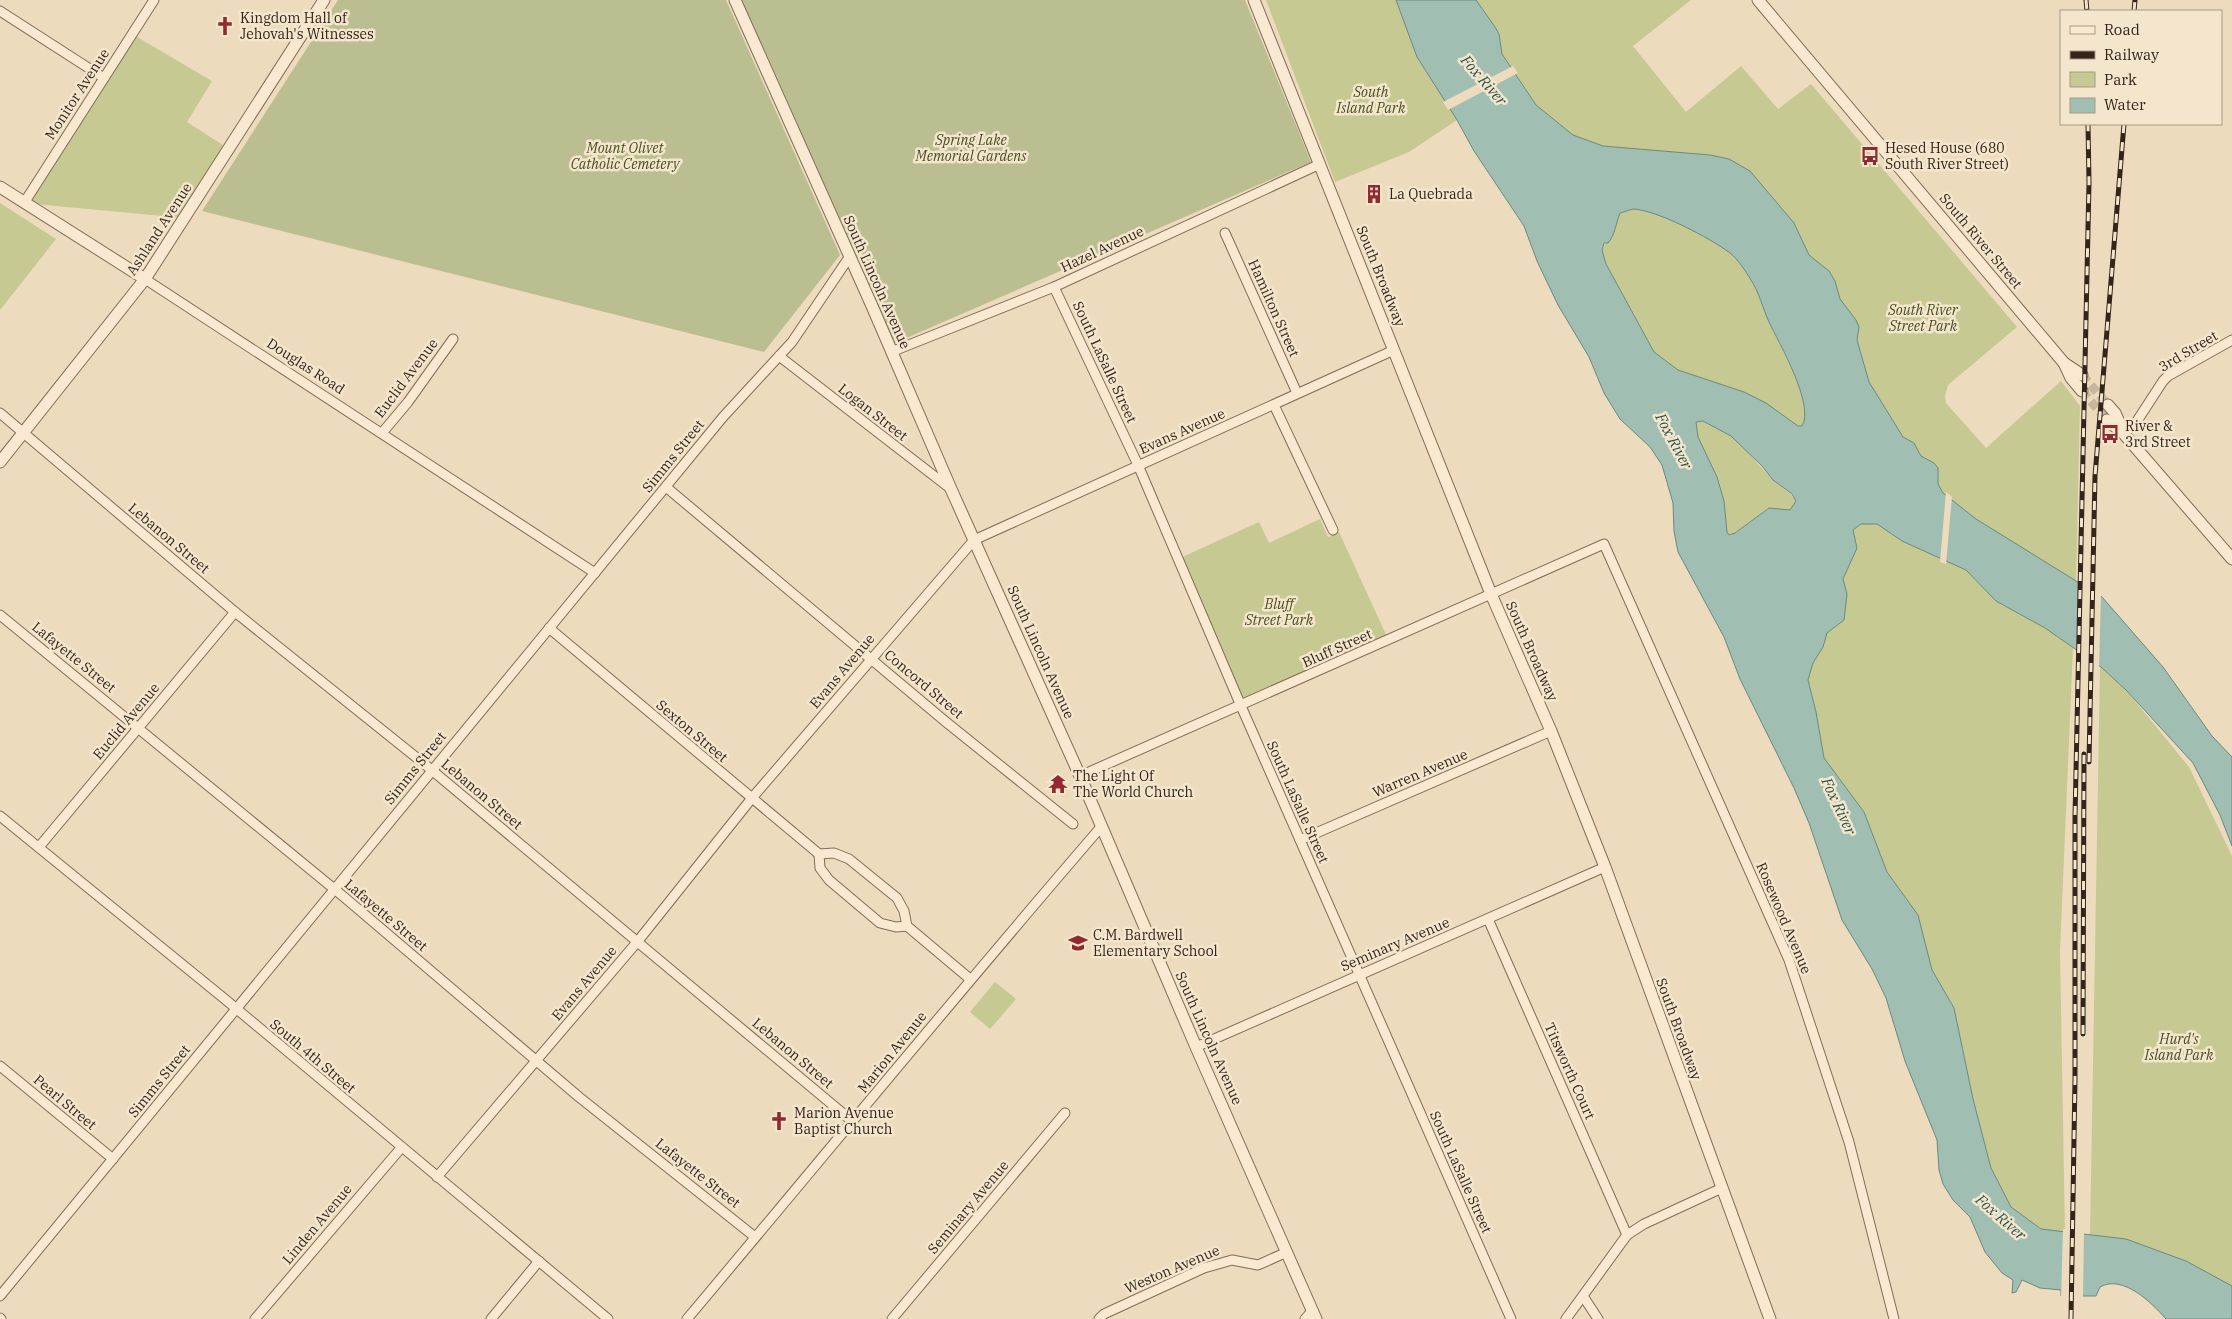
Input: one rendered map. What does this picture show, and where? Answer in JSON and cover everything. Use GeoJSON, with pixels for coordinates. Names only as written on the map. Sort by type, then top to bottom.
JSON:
{"type":"FeatureCollection","features":[{"type":"Feature","properties":{"kind":"street","name":"Monitor Avenue"},"geometry":{"type":"LineString","coordinates":[[24,203],[154,0]]}},
{"type":"Feature","properties":{"kind":"street","name":"Ashland Avenue"},"geometry":{"type":"LineString","coordinates":[[0,462],[145,279],[324,0]]}},
{"type":"Feature","properties":{"kind":"street","name":"South Lincoln Avenue"},"geometry":{"type":"LineString","coordinates":[[735,0],[1080,776],[1196,1047],[1287,1252],[1311,1316]]}},
{"type":"Feature","properties":{"kind":"street","name":"South Broadway"},"geometry":{"type":"LineString","coordinates":[[1254,0],[1491,594],[1551,731],[1605,867],[1770,1319]]}},
{"type":"Feature","properties":{"kind":"street","name":"South River Street"},"geometry":{"type":"LineString","coordinates":[[1758,0],[2064,363],[2071,378],[2082,391]]}},
{"type":"Feature","properties":{"kind":"street"},"geometry":{"type":"LineString","coordinates":[[0,11],[104,78]]}},
{"type":"Feature","properties":{"kind":"street","name":"Hazel Avenue"},"geometry":{"type":"LineString","coordinates":[[891,352],[1054,287],[1320,164]]}},
{"type":"Feature","properties":{"kind":"street","name":"Douglas Road"},"geometry":{"type":"LineString","coordinates":[[0,187],[145,279],[595,573]]}},
{"type":"Feature","properties":{"kind":"street","name":"Hamilton Street"},"geometry":{"type":"LineString","coordinates":[[1225,233],[1297,393]]}},
{"type":"Feature","properties":{"kind":"street","name":"Simms Street"},"geometry":{"type":"LineString","coordinates":[[0,1296],[723,416],[792,342],[850,256]]}},
{"type":"Feature","properties":{"kind":"street","name":"South LaSalle Street"},"geometry":{"type":"LineString","coordinates":[[1054,287],[1138,465],[1240,706],[1511,1319]]}},
{"type":"Feature","properties":{"kind":"street","name":"Euclid Avenue"},"geometry":{"type":"LineString","coordinates":[[382,433],[408,402],[453,339]]}},
{"type":"Feature","properties":{"kind":"street","name":"3rd Street"},"geometry":{"type":"LineString","coordinates":[[2124,433],[2137,421],[2168,376],[2232,340]]}},
{"type":"Feature","properties":{"kind":"street","name":"Evans Avenue"},"geometry":{"type":"LineString","coordinates":[[437,1177],[638,941],[697,870],[752,798],[974,540],[1394,350]]}},
{"type":"Feature","properties":{"kind":"street","name":"Logan Street"},"geometry":{"type":"LineString","coordinates":[[779,356],[951,489]]}},
{"type":"Feature","properties":{"kind":"street","name":"South River Street"},"geometry":{"type":"LineString","coordinates":[[2064,363],[2082,374]]}},
{"type":"Feature","properties":{"kind":"street"},"geometry":{"type":"LineString","coordinates":[[1274,405],[1333,530]]}},
{"type":"Feature","properties":{"kind":"street"},"geometry":{"type":"LineString","coordinates":[[2108,405],[2124,433]]}},
{"type":"Feature","properties":{"kind":"street","name":"Lebanon Street"},"geometry":{"type":"LineString","coordinates":[[0,413],[235,612],[432,770],[852,1121]]}},
{"type":"Feature","properties":{"kind":"street"},"geometry":{"type":"LineString","coordinates":[[2107,420],[2124,433],[2232,559]]}},
{"type":"Feature","properties":{"kind":"street","name":"Concord Street"},"geometry":{"type":"LineString","coordinates":[[666,487],[946,722],[1073,824]]}},
{"type":"Feature","properties":{"kind":"street","name":"Bluff Street"},"geometry":{"type":"LineString","coordinates":[[1080,776],[1604,544]]}},
{"type":"Feature","properties":{"kind":"street","name":"Rosewood Avenue"},"geometry":{"type":"LineString","coordinates":[[1604,544],[1789,960],[1849,1142],[1894,1319]]}},
{"type":"Feature","properties":{"kind":"street","name":"Euclid Avenue"},"geometry":{"type":"LineString","coordinates":[[38,847],[235,612]]}},
{"type":"Feature","properties":{"kind":"street","name":"Lafayette Street"},"geometry":{"type":"LineString","coordinates":[[0,615],[140,727],[335,889],[536,1061],[755,1237]]}},
{"type":"Feature","properties":{"kind":"street","name":"Sexton Street"},"geometry":{"type":"LineString","coordinates":[[548,628],[819,854]]}},
{"type":"Feature","properties":{"kind":"street","name":"Warren Avenue"},"geometry":{"type":"LineString","coordinates":[[1300,840],[1551,731]]}},
{"type":"Feature","properties":{"kind":"street","name":"South 4th Street"},"geometry":{"type":"LineString","coordinates":[[0,816],[236,1009],[608,1319]]}},
{"type":"Feature","properties":{"kind":"street","name":"Marion Avenue"},"geometry":{"type":"LineString","coordinates":[[687,1319],[970,979],[1101,827]]}},
{"type":"Feature","properties":{"kind":"street"},"geometry":{"type":"LineString","coordinates":[[906,926],[896,927],[880,923],[829,880],[820,868],[819,854],[834,853],[849,859],[897,898],[904,911],[906,926],[970,979]]}},
{"type":"Feature","properties":{"kind":"street","name":"Seminary Avenue"},"geometry":{"type":"LineString","coordinates":[[1196,1047],[1605,867]]}},
{"type":"Feature","properties":{"kind":"street","name":"Titsworth Court"},"geometry":{"type":"LineString","coordinates":[[1488,919],[1627,1235]]}},
{"type":"Feature","properties":{"kind":"street","name":"Pearl Street"},"geometry":{"type":"LineString","coordinates":[[0,1066],[113,1159]]}},
{"type":"Feature","properties":{"kind":"street","name":"Seminary Avenue"},"geometry":{"type":"LineString","coordinates":[[892,1319],[1065,1113]]}},
{"type":"Feature","properties":{"kind":"street","name":"Linden Avenue"},"geometry":{"type":"LineString","coordinates":[[255,1319],[401,1148]]}},
{"type":"Feature","properties":{"kind":"street"},"geometry":{"type":"LineString","coordinates":[[1566,1319],[1627,1235],[1644,1224],[1722,1188]]}},
{"type":"Feature","properties":{"kind":"street","name":"Weston Avenue"},"geometry":{"type":"LineString","coordinates":[[1099,1319],[1104,1314],[1204,1268],[1232,1260],[1258,1265],[1287,1252]]}},
{"type":"Feature","properties":{"kind":"street"},"geometry":{"type":"LineString","coordinates":[[491,1319],[538,1261]]}},
{"type":"Feature","properties":{"kind":"street"},"geometry":{"type":"LineString","coordinates":[[1582,1296],[1598,1319]]}},
{"type":"Feature","properties":{"kind":"green space","name":"Mount Olivet Catholic Cemetery"},"geometry":{"type":"Polygon","coordinates":[[[338,0],[726,0],[840,255],[764,352],[202,211],[338,0]]]}},
{"type":"Feature","properties":{"kind":"green space","name":"Spring Lake Memorial Gardens"},"geometry":{"type":"Polygon","coordinates":[[[741,0],[1245,0],[1311,162],[895,343],[741,0]]]}},
{"type":"Feature","properties":{"kind":"green space","name":"South Island Park"},"geometry":{"type":"Polygon","coordinates":[[[1266,0],[1396,0],[1417,57],[1457,120],[1409,152],[1335,182],[1266,0]]]}},
{"type":"Feature","properties":{"kind":"green space","name":"South River Street Park"},"geometry":{"type":"Polygon","coordinates":[[[1476,0],[1691,0],[1633,46],[1686,112],[1741,66],[1778,109],[1811,84],[2017,327],[1948,385],[1945,396],[1946,403],[1986,448],[2061,381],[2080,406],[2076,582],[1976,519],[1943,493],[1938,484],[1938,468],[1934,463],[1921,456],[1914,443],[1903,437],[1869,382],[1857,340],[1859,327],[1840,299],[1835,281],[1809,255],[1794,223],[1772,198],[1729,159],[1710,155],[1603,146],[1573,135],[1536,105],[1502,54],[1499,34],[1476,0]]]}},
{"type":"Feature","properties":{"kind":"green space"},"geometry":{"type":"Polygon","coordinates":[[[132,34],[212,81],[187,122],[229,149],[184,218],[24,203],[132,34]]]}},
{"type":"Feature","properties":{"kind":"green space"},"geometry":{"type":"Polygon","coordinates":[[[0,203],[56,239],[0,310],[0,203]]]}},
{"type":"Feature","properties":{"kind":"green space"},"geometry":{"type":"Polygon","coordinates":[[[1633,209],[1669,219],[1697,233],[1721,247],[1739,262],[1756,290],[1794,374],[1804,404],[1805,416],[1802,426],[1798,426],[1744,392],[1678,370],[1654,352],[1606,264],[1603,255],[1604,246],[1613,237],[1614,228],[1620,213],[1633,209]]]}},
{"type":"Feature","properties":{"kind":"green space"},"geometry":{"type":"Polygon","coordinates":[[[1696,421],[1718,427],[1739,443],[1773,480],[1794,498],[1796,501],[1790,510],[1768,508],[1735,533],[1729,535],[1727,532],[1724,501],[1717,477],[1698,437],[1696,421]]]}},
{"type":"Feature","properties":{"kind":"green space","name":"Bluff Street Park"},"geometry":{"type":"Polygon","coordinates":[[[1320,519],[1328,537],[1339,532],[1388,639],[1241,706],[1178,559],[1259,522],[1269,543],[1320,519]]]}},
{"type":"Feature","properties":{"kind":"green space"},"geometry":{"type":"Polygon","coordinates":[[[1861,524],[1877,524],[1902,541],[1966,570],[1996,601],[2045,628],[2073,648],[2060,951],[2065,1232],[2041,1229],[2011,1207],[1991,1168],[1973,1099],[1954,1008],[1932,970],[1918,915],[1887,872],[1864,812],[1824,758],[1808,680],[1813,663],[1823,647],[1827,633],[1844,620],[1847,594],[1843,579],[1857,548],[1853,530],[1861,524]]]}},
{"type":"Feature","properties":{"kind":"green space","name":"Hurd's Island Park"},"geometry":{"type":"Polygon","coordinates":[[[2100,667],[2126,690],[2189,767],[2232,856],[2232,1286],[2186,1261],[2126,1239],[2090,1235],[2100,667]]]}},
{"type":"Feature","properties":{"kind":"green space"},"geometry":{"type":"Polygon","coordinates":[[[995,982],[1016,999],[990,1029],[970,1012],[995,982]]]}},
{"type":"Feature","properties":{"kind":"water","name":"Fox River"},"geometry":{"type":"Polygon","coordinates":[[[1396,0],[1476,0],[1499,34],[1502,54],[1536,105],[1573,135],[1603,146],[1710,155],[1729,159],[1750,171],[1794,223],[1809,255],[1829,271],[1835,281],[1840,299],[1859,327],[1857,340],[1869,382],[1903,437],[1914,443],[1921,456],[1934,463],[1938,468],[1938,484],[1943,493],[1976,519],[2102,597],[2163,667],[2212,736],[2232,757],[2232,846],[2220,815],[2193,763],[2126,690],[2101,667],[2045,628],[1996,601],[1966,570],[1902,541],[1877,524],[1861,524],[1853,530],[1857,548],[1843,579],[1847,594],[1844,620],[1827,633],[1823,647],[1813,663],[1808,680],[1824,758],[1864,812],[1887,872],[1918,915],[1932,970],[1954,1008],[1973,1099],[1991,1168],[2011,1207],[2041,1229],[2126,1239],[2186,1261],[2232,1286],[2232,1319],[2166,1319],[2145,1298],[2118,1284],[2100,1287],[2096,1296],[2061,1296],[2061,1290],[2040,1288],[2022,1280],[2016,1292],[2012,1293],[2013,1280],[2002,1273],[1985,1252],[1970,1217],[1953,1200],[1943,1184],[1939,1170],[1937,1140],[1905,1061],[1886,998],[1872,969],[1842,920],[1809,823],[1794,788],[1740,679],[1724,637],[1678,552],[1674,531],[1673,503],[1662,465],[1650,447],[1620,419],[1604,393],[1589,357],[1558,305],[1537,261],[1524,226],[1474,151],[1457,120],[1417,57],[1396,0]],[[1633,209],[1620,213],[1612,236],[1608,243],[1604,243],[1602,250],[1606,264],[1654,352],[1678,370],[1744,392],[1766,403],[1798,426],[1802,426],[1805,416],[1800,389],[1756,290],[1739,262],[1721,247],[1669,219],[1633,209]],[[1703,421],[1696,422],[1698,437],[1717,477],[1724,501],[1727,532],[1729,535],[1735,533],[1769,508],[1790,510],[1796,501],[1792,494],[1773,480],[1762,466],[1731,436],[1703,421]]]}},
{"type":"Feature","properties":{"kind":"pier"},"geometry":{"type":"Polygon","coordinates":[[[1513,66],[1518,73],[1448,110],[1443,102],[1513,66]]]}},
{"type":"Feature","properties":{"kind":"pier"},"geometry":{"type":"Polygon","coordinates":[[[1946,492],[1952,497],[1946,564],[1940,562],[1946,492]]]}},
{"type":"Feature","properties":{"kind":"pier"},"geometry":{"type":"Polygon","coordinates":[[[2080,581],[2101,594],[2099,669],[2078,654],[2080,581]]]}},
{"type":"Feature","properties":{"kind":"pier"},"geometry":{"type":"Polygon","coordinates":[[[2063,1229],[2084,1231],[2083,1299],[2061,1298],[2063,1229]]]}},
{"type":"Feature","properties":{"kind":"tunnel"},"geometry":{"type":"LineString","coordinates":[[2082,375],[2108,405]]}},
{"type":"Feature","properties":{"kind":"tunnel"},"geometry":{"type":"LineString","coordinates":[[2082,391],[2107,420]]}},
{"type":"Feature","properties":{"kind":"railway"},"geometry":{"type":"LineString","coordinates":[[2086,0],[2087,10]]}},
{"type":"Feature","properties":{"kind":"railway"},"geometry":{"type":"LineString","coordinates":[[2134,10],[2135,0]]}},
{"type":"Feature","properties":{"kind":"railway"},"geometry":{"type":"LineString","coordinates":[[2071,1319],[2075,1079],[2075,817],[2089,183],[2088,125]]}},
{"type":"Feature","properties":{"kind":"railway"},"geometry":{"type":"LineString","coordinates":[[2089,762],[2095,476],[2124,125]]}},
{"type":"Feature","properties":{"kind":"railway"},"geometry":{"type":"LineString","coordinates":[[2083,1034],[2084,754]]}},
{"type":"Feature","properties":{"kind":"place","name":"Kingdom Hall of Jehovah's Witnesses"},"geometry":{"type":"Point","coordinates":[225,26]}},
{"type":"Feature","properties":{"kind":"place","name":"Hesed House (680 South River Street)"},"geometry":{"type":"Point","coordinates":[1870,156]}},
{"type":"Feature","properties":{"kind":"place","name":"La Quebrada"},"geometry":{"type":"Point","coordinates":[1374,194]}},
{"type":"Feature","properties":{"kind":"place","name":"River & 3rd Street"},"geometry":{"type":"Point","coordinates":[2110,434]}},
{"type":"Feature","properties":{"kind":"place","name":"The Light Of The World Church"},"geometry":{"type":"Point","coordinates":[1058,784]}},
{"type":"Feature","properties":{"kind":"place","name":"C.M. Bardwell Elementary School"},"geometry":{"type":"Point","coordinates":[1078,943]}},
{"type":"Feature","properties":{"kind":"place","name":"Marion Avenue Baptist Church"},"geometry":{"type":"Point","coordinates":[779,1121]}}]}
